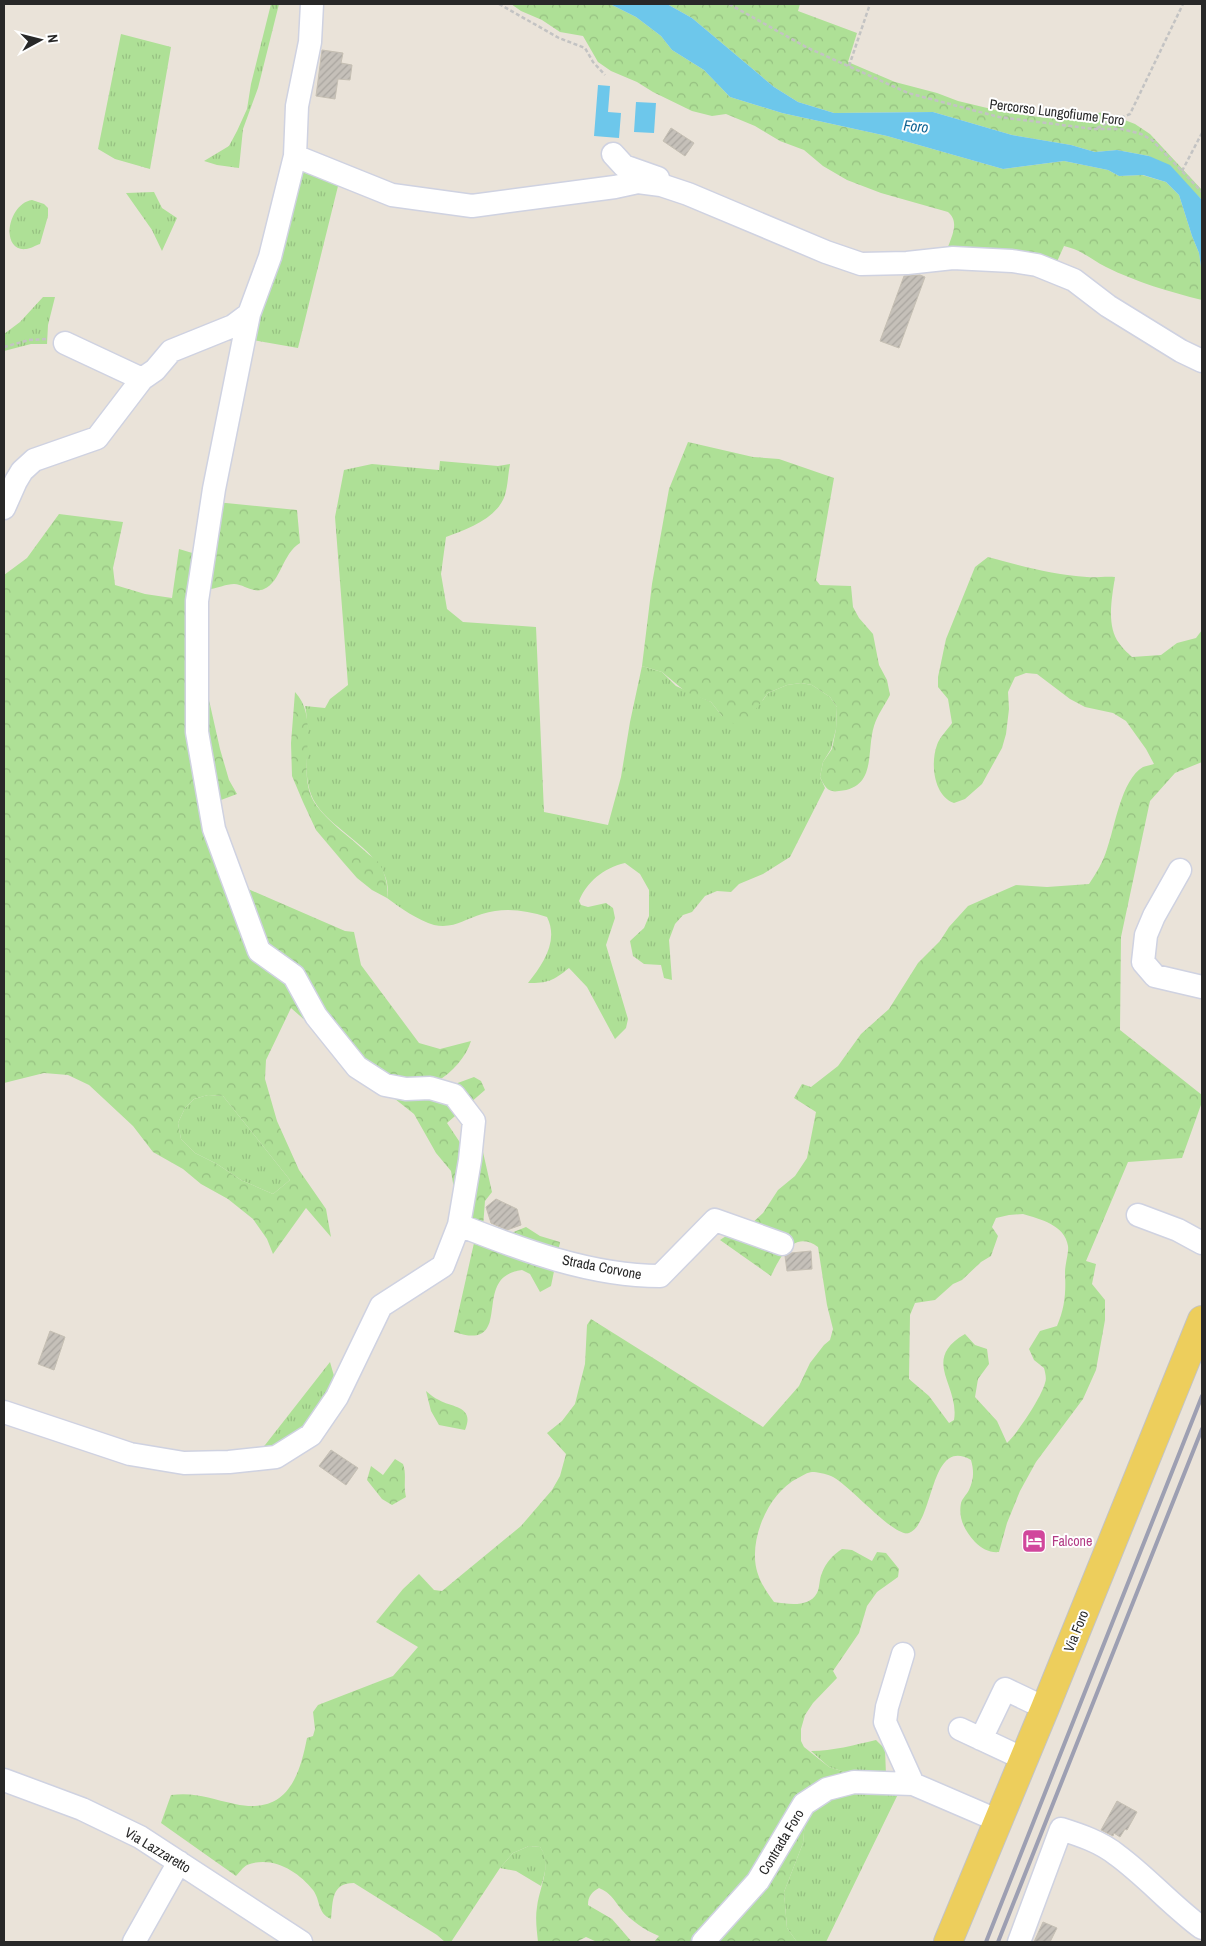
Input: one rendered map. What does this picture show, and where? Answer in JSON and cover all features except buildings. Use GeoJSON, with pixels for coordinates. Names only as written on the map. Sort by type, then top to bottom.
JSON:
{"type":"FeatureCollection","features":[{"type":"Feature","properties":{"kind":"main road","name":"Via Foro"},"geometry":{"type":"LineString","coordinates":[[948,1942],[1202,1320]]}},
{"type":"Feature","properties":{"kind":"street"},"geometry":{"type":"LineString","coordinates":[[4,1412],[130,1454],[184,1463],[229,1462],[276,1457],[311,1435],[337,1397],[381,1306],[443,1266],[459,1225],[470,1160],[474,1121],[454,1095],[430,1088],[406,1089],[385,1085],[357,1067],[316,1016],[294,976],[259,951],[214,829],[197,732],[197,601],[214,489],[249,314],[270,257],[295,156],[297,106],[310,42],[312,4]]}},
{"type":"Feature","properties":{"kind":"street"},"geometry":{"type":"LineString","coordinates":[[612,154],[624,166],[660,178],[661,185]]}},
{"type":"Feature","properties":{"kind":"street"},"geometry":{"type":"LineString","coordinates":[[295,156],[392,195],[472,206],[615,187],[638,182],[661,185],[688,194],[826,252],[861,264],[908,263],[953,258],[1012,260],[1037,265],[1074,280],[1108,306],[1181,351],[1202,361]]}},
{"type":"Feature","properties":{"kind":"street"},"geometry":{"type":"LineString","coordinates":[[4,508],[22,471],[34,460],[97,438],[142,379],[155,370],[171,352],[233,326],[249,314]]}},
{"type":"Feature","properties":{"kind":"street"},"geometry":{"type":"LineString","coordinates":[[66,343],[142,379]]}},
{"type":"Feature","properties":{"kind":"street"},"geometry":{"type":"LineString","coordinates":[[1180,870],[1154,916],[1146,936],[1143,962],[1155,976],[1202,988]]}},
{"type":"Feature","properties":{"kind":"street"},"geometry":{"type":"LineString","coordinates":[[1138,1216],[1178,1230],[1202,1243]]}},
{"type":"Feature","properties":{"kind":"street","name":"Strada Corvone"},"geometry":{"type":"LineString","coordinates":[[459,1225],[536,1253],[582,1266],[633,1276],[660,1276],[715,1220],[782,1244]]}},
{"type":"Feature","properties":{"kind":"street"},"geometry":{"type":"LineString","coordinates":[[903,1654],[887,1706],[885,1722],[913,1784]]}},
{"type":"Feature","properties":{"kind":"street"},"geometry":{"type":"LineString","coordinates":[[981,1739],[1006,1689],[1045,1708]]}},
{"type":"Feature","properties":{"kind":"street"},"geometry":{"type":"LineString","coordinates":[[960,1729],[1024,1758]]}},
{"type":"Feature","properties":{"kind":"street","name":"Via Lazzaretto"},"geometry":{"type":"LineString","coordinates":[[4,1780],[82,1809],[140,1837],[301,1942]]}},
{"type":"Feature","properties":{"kind":"street","name":"Contrada Foro"},"geometry":{"type":"LineString","coordinates":[[703,1942],[758,1881],[804,1804],[827,1790],[854,1782],[913,1784],[999,1821]]}},
{"type":"Feature","properties":{"kind":"street"},"geometry":{"type":"LineString","coordinates":[[1018,1942],[1061,1829],[1081,1835],[1116,1854],[1188,1918],[1202,1928]]}},
{"type":"Feature","properties":{"kind":"street"},"geometry":{"type":"LineString","coordinates":[[134,1942],[179,1862]]}},
{"type":"Feature","properties":{"kind":"path"},"geometry":{"type":"LineString","coordinates":[[499,4],[559,38],[585,48],[593,62],[605,75]]}},
{"type":"Feature","properties":{"kind":"path","name":"Percorso Lungofiume Foro"},"geometry":{"type":"LineString","coordinates":[[729,4],[806,47],[908,93],[999,117],[1094,129],[1122,129],[1141,134],[1152,140],[1202,192]]}},
{"type":"Feature","properties":{"kind":"path"},"geometry":{"type":"LineString","coordinates":[[849,66],[870,4]]}},
{"type":"Feature","properties":{"kind":"path"},"geometry":{"type":"LineString","coordinates":[[1094,129],[1130,114],[1183,4]]}},
{"type":"Feature","properties":{"kind":"path"},"geometry":{"type":"LineString","coordinates":[[1182,171],[1202,133]]}},
{"type":"Feature","properties":{"kind":"path"},"geometry":{"type":"LineString","coordinates":[[4,347],[28,340],[51,339],[66,343]]}},
{"type":"Feature","properties":{"kind":"green space"},"geometry":{"type":"Polygon","coordinates":[[[271,4],[279,4],[258,88],[243,129],[239,168],[204,161],[229,146],[247,109],[251,84],[271,4]]]}},
{"type":"Feature","properties":{"kind":"green space"},"geometry":{"type":"Polygon","coordinates":[[[511,4],[610,4],[636,17],[661,36],[672,50],[704,70],[730,97],[782,113],[887,136],[1003,169],[1064,161],[1108,170],[1119,176],[1142,175],[1166,182],[1179,195],[1199,253],[1202,274],[1202,300],[1141,282],[1064,246],[1055,266],[946,253],[954,226],[952,216],[948,212],[881,193],[847,180],[823,166],[804,150],[780,141],[755,126],[726,114],[712,116],[692,111],[637,82],[611,71],[598,62],[583,36],[560,32],[511,4]]]}},
{"type":"Feature","properties":{"kind":"green space"},"geometry":{"type":"Polygon","coordinates":[[[667,4],[800,4],[798,11],[857,33],[848,62],[895,82],[937,93],[958,101],[1008,113],[1047,118],[1075,117],[1104,112],[1135,124],[1150,134],[1202,190],[1202,200],[1187,185],[1149,156],[1117,150],[1095,152],[1071,145],[1012,135],[933,112],[834,113],[798,102],[774,87],[692,18],[667,4]]]}},
{"type":"Feature","properties":{"kind":"green space"},"geometry":{"type":"Polygon","coordinates":[[[121,34],[171,47],[150,169],[115,159],[98,149],[121,34]]]}},
{"type":"Feature","properties":{"kind":"green space"},"geometry":{"type":"Polygon","coordinates":[[[303,169],[340,178],[298,348],[247,339],[303,169]]]}},
{"type":"Feature","properties":{"kind":"green space"},"geometry":{"type":"Polygon","coordinates":[[[154,192],[162,208],[177,218],[162,251],[152,230],[126,193],[154,192]]]}},
{"type":"Feature","properties":{"kind":"green space"},"geometry":{"type":"Polygon","coordinates":[[[32,200],[44,204],[48,208],[48,216],[40,244],[28,249],[18,248],[12,243],[10,236],[12,218],[23,203],[32,200]]]}},
{"type":"Feature","properties":{"kind":"green space"},"geometry":{"type":"Polygon","coordinates":[[[43,297],[55,297],[48,325],[47,344],[31,344],[4,351],[4,334],[20,322],[43,297]]]}},
{"type":"Feature","properties":{"kind":"green space"},"geometry":{"type":"Polygon","coordinates":[[[688,442],[753,457],[779,459],[834,478],[816,580],[820,585],[851,586],[853,607],[859,618],[873,634],[879,665],[887,680],[890,695],[874,726],[865,776],[851,788],[839,791],[829,790],[820,777],[823,762],[832,749],[836,729],[837,707],[830,697],[812,685],[801,683],[787,685],[768,693],[746,722],[734,724],[722,716],[711,702],[686,692],[662,672],[642,666],[652,584],[669,489],[688,442]]]}},
{"type":"Feature","properties":{"kind":"green space"},"geometry":{"type":"Polygon","coordinates":[[[440,461],[498,466],[510,464],[505,495],[495,511],[480,522],[446,537],[441,574],[447,609],[463,622],[536,627],[544,812],[608,825],[621,777],[642,666],[662,672],[676,686],[711,702],[722,716],[763,700],[768,693],[787,685],[801,683],[812,685],[830,697],[837,707],[836,729],[831,749],[823,762],[820,777],[825,788],[790,857],[763,874],[739,884],[731,892],[717,891],[705,896],[692,912],[683,915],[675,924],[669,940],[672,980],[664,978],[661,965],[644,964],[633,956],[630,941],[644,928],[649,916],[649,890],[640,874],[625,863],[617,865],[603,872],[586,888],[579,901],[581,905],[588,907],[606,903],[613,908],[615,918],[606,945],[628,1019],[626,1028],[615,1039],[587,987],[569,968],[550,980],[528,983],[548,952],[551,935],[547,917],[523,911],[506,910],[482,914],[453,925],[441,926],[428,923],[416,917],[387,898],[387,883],[382,870],[374,858],[325,815],[316,804],[311,793],[306,769],[307,718],[305,706],[325,708],[330,699],[348,685],[335,517],[344,470],[372,464],[439,470],[440,461]]]}},
{"type":"Feature","properties":{"kind":"green space"},"geometry":{"type":"Polygon","coordinates":[[[216,502],[297,510],[300,543],[289,554],[270,585],[260,590],[252,590],[234,584],[211,589],[200,580],[199,686],[209,700],[229,780],[237,794],[213,803],[239,885],[345,931],[354,932],[361,965],[419,1043],[440,1049],[471,1041],[466,1053],[458,1064],[437,1081],[455,1084],[474,1077],[481,1081],[485,1090],[447,1123],[461,1144],[483,1152],[492,1192],[485,1201],[483,1227],[504,1236],[526,1227],[540,1236],[560,1242],[551,1286],[540,1292],[530,1274],[522,1270],[512,1272],[504,1277],[497,1286],[491,1318],[487,1328],[481,1334],[471,1336],[454,1332],[476,1234],[443,1244],[454,1189],[451,1171],[436,1153],[414,1114],[291,1008],[266,1060],[265,1079],[277,1121],[299,1170],[326,1209],[331,1237],[306,1208],[273,1254],[267,1239],[253,1219],[228,1199],[201,1184],[183,1169],[153,1152],[133,1126],[89,1085],[68,1075],[44,1073],[4,1083],[4,575],[27,558],[59,514],[123,522],[113,568],[115,585],[145,594],[172,598],[179,549],[199,555],[216,502]],[[208,1095],[194,1099],[185,1108],[178,1123],[181,1139],[195,1153],[217,1164],[241,1180],[273,1194],[290,1180],[223,1096],[208,1095]]]}},
{"type":"Feature","properties":{"kind":"green space"},"geometry":{"type":"Polygon","coordinates":[[[988,557],[1062,574],[1115,577],[1111,611],[1112,628],[1120,645],[1132,657],[1161,655],[1177,643],[1196,638],[1202,630],[1202,762],[1175,773],[1150,801],[1121,937],[1120,1030],[1202,1095],[1202,1102],[1182,1158],[1128,1162],[1086,1261],[1096,1264],[1092,1284],[1105,1300],[1105,1320],[1096,1370],[1083,1399],[1036,1462],[1020,1491],[1007,1523],[999,1552],[989,1551],[980,1547],[965,1529],[960,1509],[962,1500],[971,1486],[973,1471],[971,1460],[957,1456],[947,1460],[940,1470],[924,1514],[917,1526],[909,1533],[902,1532],[882,1519],[839,1481],[831,1476],[816,1472],[807,1473],[789,1484],[780,1492],[766,1512],[755,1546],[755,1563],[761,1581],[774,1602],[798,1604],[813,1598],[818,1591],[821,1575],[826,1565],[842,1549],[852,1550],[872,1561],[877,1552],[886,1553],[899,1569],[898,1577],[877,1592],[867,1606],[859,1633],[833,1671],[837,1678],[813,1703],[805,1715],[801,1729],[801,1741],[804,1747],[829,1767],[864,1778],[860,1794],[829,1792],[806,1810],[803,1843],[784,1892],[787,1928],[797,1942],[654,1942],[659,1936],[634,1921],[609,1894],[599,1888],[591,1895],[588,1905],[612,1919],[632,1942],[597,1942],[586,1937],[576,1942],[538,1942],[536,1911],[545,1868],[544,1854],[540,1847],[529,1846],[513,1853],[500,1868],[451,1942],[445,1942],[437,1935],[354,1883],[341,1886],[337,1890],[333,1900],[331,1919],[321,1910],[313,1890],[307,1883],[284,1867],[266,1862],[256,1862],[247,1865],[236,1876],[161,1823],[171,1795],[196,1795],[252,1806],[266,1804],[278,1799],[287,1791],[294,1780],[304,1753],[307,1738],[313,1736],[315,1729],[313,1712],[318,1705],[393,1676],[418,1647],[376,1622],[403,1589],[419,1574],[434,1590],[442,1591],[521,1526],[552,1490],[560,1476],[566,1454],[547,1433],[562,1421],[575,1404],[585,1364],[587,1325],[591,1319],[763,1427],[799,1386],[810,1363],[830,1340],[833,1329],[827,1305],[818,1247],[809,1242],[801,1241],[795,1244],[783,1254],[771,1276],[720,1240],[735,1230],[749,1226],[763,1213],[778,1190],[795,1176],[807,1158],[816,1112],[794,1098],[802,1084],[811,1087],[838,1066],[861,1034],[889,1009],[918,963],[940,941],[949,927],[968,906],[1016,885],[1047,887],[1089,884],[1102,863],[1129,782],[1135,773],[1143,767],[1154,764],[1126,721],[1113,713],[1085,707],[1070,699],[1037,674],[1026,673],[1015,677],[1008,692],[1009,709],[1002,748],[982,784],[965,799],[954,803],[942,794],[938,787],[934,770],[935,753],[940,739],[952,723],[948,699],[938,687],[938,677],[946,639],[975,567],[988,557]],[[1023,1214],[996,1218],[992,1227],[998,1236],[991,1256],[935,1300],[915,1303],[910,1315],[909,1379],[929,1396],[949,1423],[954,1420],[954,1407],[943,1363],[945,1353],[952,1344],[965,1334],[975,1345],[987,1349],[989,1364],[978,1379],[975,1397],[997,1421],[1007,1443],[1029,1414],[1046,1381],[1044,1368],[1034,1360],[1029,1349],[1040,1331],[1057,1326],[1064,1300],[1068,1249],[1066,1239],[1057,1228],[1044,1221],[1023,1214]]]}},
{"type":"Feature","properties":{"kind":"green space"},"geometry":{"type":"Polygon","coordinates":[[[295,692],[303,704],[307,718],[307,778],[310,792],[316,805],[327,818],[378,862],[386,880],[387,898],[372,890],[357,878],[343,862],[316,830],[303,802],[292,776],[291,743],[295,692]]]}},
{"type":"Feature","properties":{"kind":"green space"},"geometry":{"type":"Polygon","coordinates":[[[208,1095],[223,1096],[290,1180],[273,1194],[241,1180],[217,1164],[195,1153],[181,1139],[178,1123],[185,1108],[194,1099],[208,1095]]]}},
{"type":"Feature","properties":{"kind":"green space"},"geometry":{"type":"Polygon","coordinates":[[[330,1362],[336,1383],[302,1430],[258,1454],[330,1362]]]}},
{"type":"Feature","properties":{"kind":"green space"},"geometry":{"type":"Polygon","coordinates":[[[426,1391],[437,1399],[465,1412],[467,1422],[465,1430],[439,1425],[431,1411],[426,1391]]]}},
{"type":"Feature","properties":{"kind":"green space"},"geometry":{"type":"Polygon","coordinates":[[[395,1459],[403,1464],[406,1497],[392,1505],[382,1499],[367,1480],[371,1466],[383,1475],[395,1459]]]}},
{"type":"Feature","properties":{"kind":"green space"},"geometry":{"type":"Polygon","coordinates":[[[876,1740],[885,1749],[886,1775],[899,1792],[826,1942],[797,1942],[787,1928],[784,1892],[803,1843],[806,1809],[864,1778],[829,1767],[811,1751],[835,1749],[876,1740]]]}},
{"type":"Feature","properties":{"kind":"green space"},"geometry":{"type":"Polygon","coordinates":[[[529,1846],[540,1847],[545,1856],[546,1866],[541,1886],[516,1871],[500,1868],[513,1853],[529,1846]]]}},
{"type":"Feature","properties":{"kind":"water","name":"Foro"},"geometry":{"type":"Polygon","coordinates":[[[610,4],[667,4],[692,18],[774,87],[798,102],[834,113],[933,112],[1012,135],[1071,145],[1095,152],[1117,150],[1149,156],[1170,165],[1202,200],[1202,274],[1199,253],[1179,195],[1166,182],[1143,175],[1119,176],[1108,170],[1064,161],[1003,169],[887,136],[782,113],[730,97],[704,70],[672,50],[661,36],[636,17],[610,4]]]}},
{"type":"Feature","properties":{"kind":"water"},"geometry":{"type":"Polygon","coordinates":[[[598,85],[610,86],[608,112],[621,113],[619,138],[594,136],[598,85]]]}},
{"type":"Feature","properties":{"kind":"water"},"geometry":{"type":"Polygon","coordinates":[[[636,102],[656,103],[654,133],[634,132],[636,102]]]}},
{"type":"Feature","properties":{"kind":"railway"},"geometry":{"type":"LineString","coordinates":[[986,1942],[1202,1396]]}},
{"type":"Feature","properties":{"kind":"railway"},"geometry":{"type":"LineString","coordinates":[[998,1942],[1202,1429]]}},
{"type":"Feature","properties":{"kind":"place","name":"Falcone"},"geometry":{"type":"Point","coordinates":[1034,1541]}}]}
